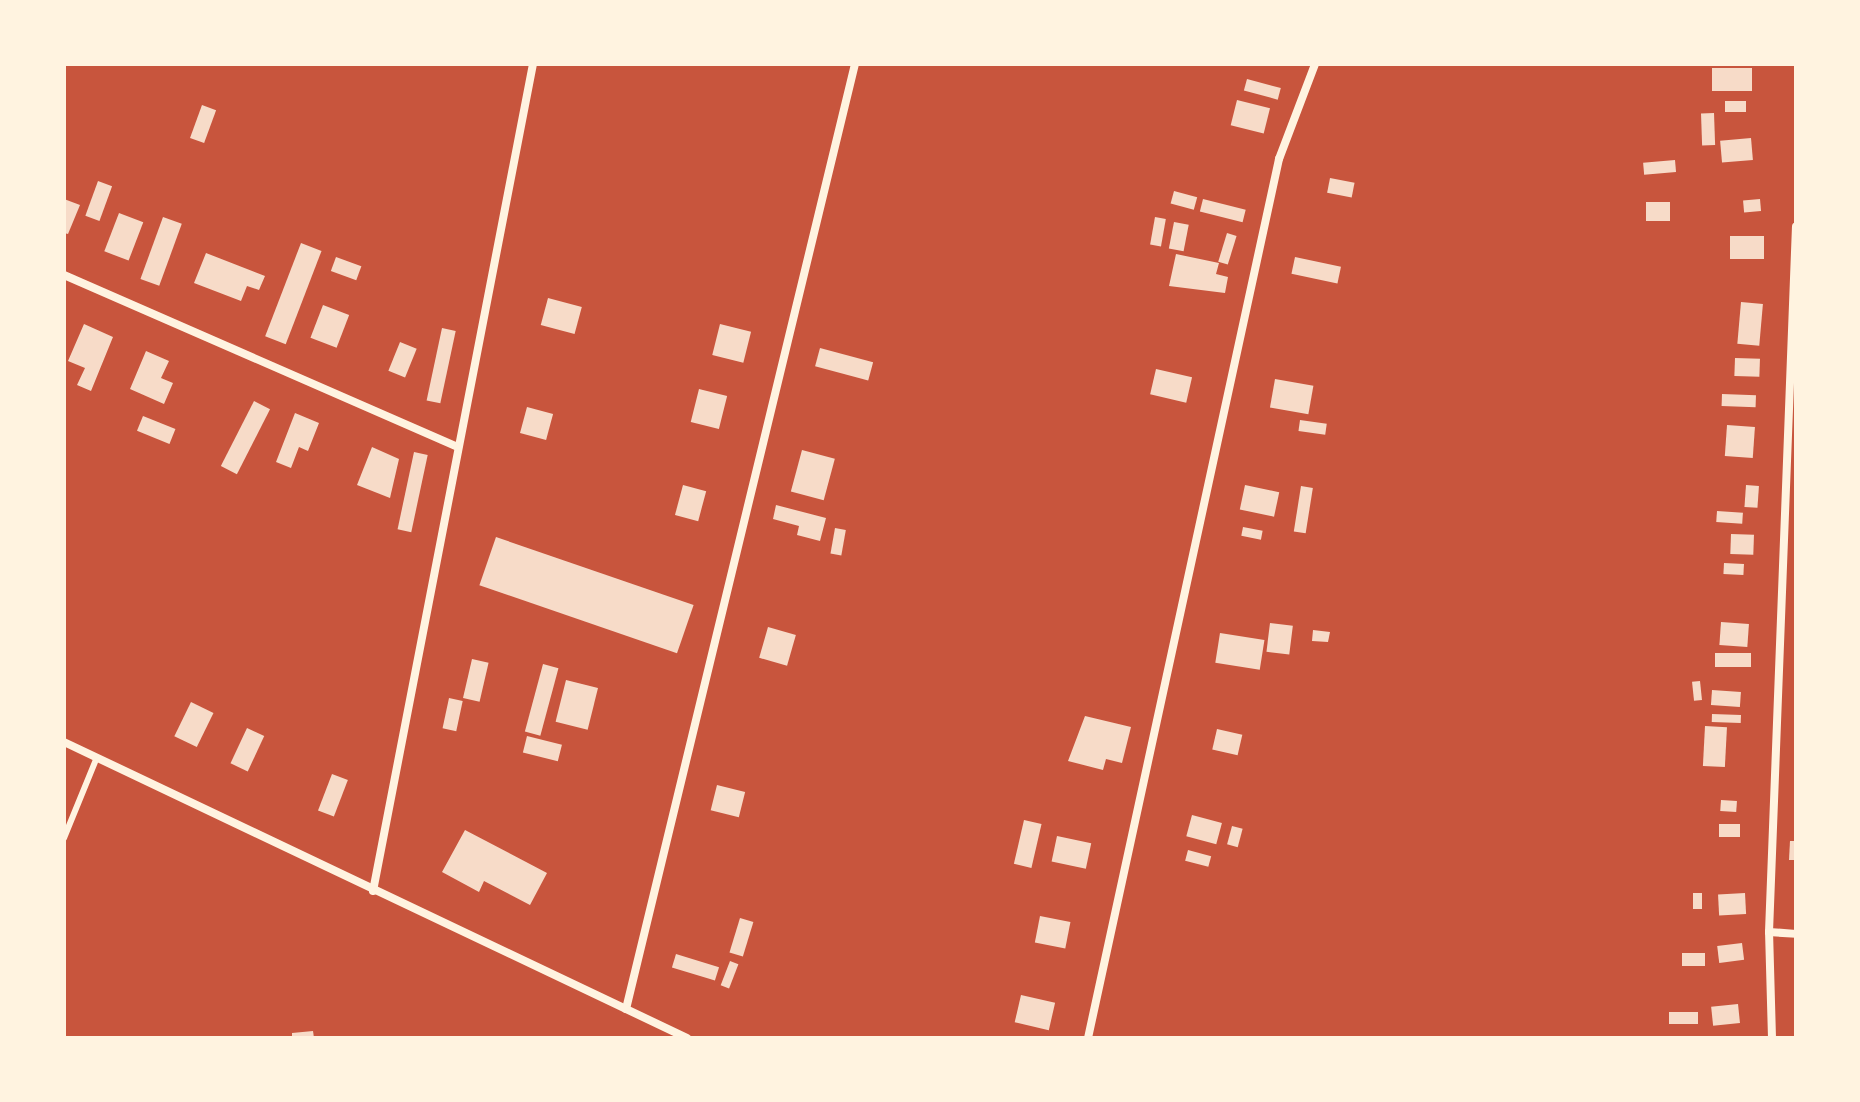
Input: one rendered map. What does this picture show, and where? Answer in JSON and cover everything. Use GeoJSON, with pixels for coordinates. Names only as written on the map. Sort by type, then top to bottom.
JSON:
{"type":"FeatureCollection","features":[{"type":"Feature","properties":{"kind":"street"},"geometry":{"type":"LineString","coordinates":[[373,891],[533,64]]}},
{"type":"Feature","properties":{"kind":"street"},"geometry":{"type":"LineString","coordinates":[[626,1009],[855,64]]}},
{"type":"Feature","properties":{"kind":"street"},"geometry":{"type":"LineString","coordinates":[[1088,1038],[1279,159],[1315,64]]}},
{"type":"Feature","properties":{"kind":"street"},"geometry":{"type":"LineString","coordinates":[[1772,1038],[1769,932],[1796,227]]}},
{"type":"Feature","properties":{"kind":"street"},"geometry":{"type":"LineString","coordinates":[[64,275],[458,447]]}},
{"type":"Feature","properties":{"kind":"street"},"geometry":{"type":"LineString","coordinates":[[64,742],[687,1038]]}},
{"type":"Feature","properties":{"kind":"street"},"geometry":{"type":"LineString","coordinates":[[1769,932],[1796,934]]}},
{"type":"Feature","properties":{"kind":"lane"},"geometry":{"type":"LineString","coordinates":[[64,838],[97,757]]}},
{"type":"Feature","properties":{"kind":"building"},"geometry":{"type":"Polygon","coordinates":[[[1712,68],[1752,68],[1752,91],[1712,91],[1712,68]]]}},
{"type":"Feature","properties":{"kind":"building"},"geometry":{"type":"Polygon","coordinates":[[[1247,79],[1281,88],[1278,100],[1244,91],[1247,79]]]}},
{"type":"Feature","properties":{"kind":"building"},"geometry":{"type":"Polygon","coordinates":[[[1237,100],[1270,108],[1264,133],[1231,125],[1237,100]]]}},
{"type":"Feature","properties":{"kind":"building"},"geometry":{"type":"Polygon","coordinates":[[[1725,101],[1746,101],[1746,112],[1725,112],[1725,101]]]}},
{"type":"Feature","properties":{"kind":"building"},"geometry":{"type":"Polygon","coordinates":[[[202,105],[216,110],[204,143],[190,138],[202,105]]]}},
{"type":"Feature","properties":{"kind":"building"},"geometry":{"type":"Polygon","coordinates":[[[1701,113],[1714,113],[1715,145],[1702,145],[1701,113]]]}},
{"type":"Feature","properties":{"kind":"building"},"geometry":{"type":"Polygon","coordinates":[[[1751,138],[1753,160],[1722,163],[1720,141],[1751,138]]]}},
{"type":"Feature","properties":{"kind":"building"},"geometry":{"type":"Polygon","coordinates":[[[1675,160],[1676,172],[1644,175],[1643,163],[1675,160]]]}},
{"type":"Feature","properties":{"kind":"building"},"geometry":{"type":"Polygon","coordinates":[[[1330,178],[1355,183],[1352,197],[1327,193],[1330,178]]]}},
{"type":"Feature","properties":{"kind":"building"},"geometry":{"type":"Polygon","coordinates":[[[98,181],[112,186],[99,221],[85,216],[98,181]]]}},
{"type":"Feature","properties":{"kind":"building"},"geometry":{"type":"Polygon","coordinates":[[[1174,191],[1197,197],[1194,210],[1171,204],[1174,191]]]}},
{"type":"Feature","properties":{"kind":"building"},"geometry":{"type":"Polygon","coordinates":[[[64,199],[80,205],[68,234],[64,233],[64,199]]]}},
{"type":"Feature","properties":{"kind":"building"},"geometry":{"type":"Polygon","coordinates":[[[1203,199],[1246,210],[1243,222],[1200,212],[1203,199]]]}},
{"type":"Feature","properties":{"kind":"building"},"geometry":{"type":"Polygon","coordinates":[[[1760,199],[1761,211],[1744,212],[1743,200],[1760,199]]]}},
{"type":"Feature","properties":{"kind":"building"},"geometry":{"type":"Polygon","coordinates":[[[1646,202],[1670,202],[1670,221],[1646,221],[1646,202]]]}},
{"type":"Feature","properties":{"kind":"building"},"geometry":{"type":"Polygon","coordinates":[[[119,213],[143,222],[129,261],[104,251],[119,213]]]}},
{"type":"Feature","properties":{"kind":"building"},"geometry":{"type":"Polygon","coordinates":[[[163,217],[182,224],[159,286],[140,279],[163,217]]]}},
{"type":"Feature","properties":{"kind":"building"},"geometry":{"type":"Polygon","coordinates":[[[1155,217],[1166,219],[1161,246],[1150,245],[1155,217]]]}},
{"type":"Feature","properties":{"kind":"building"},"geometry":{"type":"Polygon","coordinates":[[[1174,222],[1189,225],[1184,251],[1169,249],[1174,222]]]}},
{"type":"Feature","properties":{"kind":"building"},"geometry":{"type":"Polygon","coordinates":[[[1227,233],[1237,236],[1228,265],[1218,262],[1227,233]]]}},
{"type":"Feature","properties":{"kind":"building"},"geometry":{"type":"Polygon","coordinates":[[[1730,236],[1764,236],[1764,259],[1730,259],[1730,236]]]}},
{"type":"Feature","properties":{"kind":"building"},"geometry":{"type":"Polygon","coordinates":[[[301,243],[322,251],[286,344],[265,336],[301,243]]]}},
{"type":"Feature","properties":{"kind":"building"},"geometry":{"type":"Polygon","coordinates":[[[206,253],[265,276],[259,290],[247,286],[241,301],[194,283],[206,253]]]}},
{"type":"Feature","properties":{"kind":"building"},"geometry":{"type":"Polygon","coordinates":[[[1176,254],[1219,263],[1216,274],[1228,277],[1225,293],[1169,286],[1176,254]]]}},
{"type":"Feature","properties":{"kind":"building"},"geometry":{"type":"Polygon","coordinates":[[[336,257],[361,266],[356,280],[331,271],[336,257]]]}},
{"type":"Feature","properties":{"kind":"building"},"geometry":{"type":"Polygon","coordinates":[[[1295,257],[1341,267],[1337,283],[1291,274],[1295,257]]]}},
{"type":"Feature","properties":{"kind":"building"},"geometry":{"type":"Polygon","coordinates":[[[548,298],[582,307],[575,334],[541,325],[548,298]]]}},
{"type":"Feature","properties":{"kind":"building"},"geometry":{"type":"Polygon","coordinates":[[[1741,302],[1763,304],[1759,346],[1737,344],[1741,302]]]}},
{"type":"Feature","properties":{"kind":"building"},"geometry":{"type":"Polygon","coordinates":[[[323,305],[349,315],[337,348],[310,338],[323,305]]]}},
{"type":"Feature","properties":{"kind":"building"},"geometry":{"type":"Polygon","coordinates":[[[84,324],[113,337],[91,391],[77,385],[85,368],[68,361],[84,324]]]}},
{"type":"Feature","properties":{"kind":"building"},"geometry":{"type":"Polygon","coordinates":[[[720,324],[751,332],[743,363],[712,355],[720,324]]]}},
{"type":"Feature","properties":{"kind":"building"},"geometry":{"type":"Polygon","coordinates":[[[442,328],[456,331],[440,403],[427,400],[442,328]]]}},
{"type":"Feature","properties":{"kind":"building"},"geometry":{"type":"Polygon","coordinates":[[[400,342],[417,349],[405,377],[388,371],[400,342]]]}},
{"type":"Feature","properties":{"kind":"building"},"geometry":{"type":"Polygon","coordinates":[[[820,348],[873,362],[868,381],[815,366],[820,348]]]}},
{"type":"Feature","properties":{"kind":"building"},"geometry":{"type":"Polygon","coordinates":[[[146,351],[169,361],[161,378],[173,383],[164,404],[130,389],[146,351]]]}},
{"type":"Feature","properties":{"kind":"building"},"geometry":{"type":"Polygon","coordinates":[[[1735,358],[1760,359],[1759,377],[1734,376],[1735,358]]]}},
{"type":"Feature","properties":{"kind":"building"},"geometry":{"type":"Polygon","coordinates":[[[1156,369],[1192,377],[1186,403],[1150,394],[1156,369]]]}},
{"type":"Feature","properties":{"kind":"building"},"geometry":{"type":"Polygon","coordinates":[[[1275,379],[1313,386],[1308,414],[1270,408],[1275,379]]]}},
{"type":"Feature","properties":{"kind":"building"},"geometry":{"type":"Polygon","coordinates":[[[699,389],[727,396],[719,429],[691,422],[699,389]]]}},
{"type":"Feature","properties":{"kind":"building"},"geometry":{"type":"Polygon","coordinates":[[[1722,394],[1756,395],[1756,407],[1722,406],[1722,394]]]}},
{"type":"Feature","properties":{"kind":"building"},"geometry":{"type":"Polygon","coordinates":[[[254,401],[270,409],[237,474],[221,466],[254,401]]]}},
{"type":"Feature","properties":{"kind":"building"},"geometry":{"type":"Polygon","coordinates":[[[527,407],[553,414],[546,440],[520,433],[527,407]]]}},
{"type":"Feature","properties":{"kind":"building"},"geometry":{"type":"Polygon","coordinates":[[[295,413],[319,423],[308,451],[299,447],[291,468],[276,462],[295,413]]]}},
{"type":"Feature","properties":{"kind":"building"},"geometry":{"type":"Polygon","coordinates":[[[143,416],[175,429],[169,444],[137,431],[143,416]]]}},
{"type":"Feature","properties":{"kind":"building"},"geometry":{"type":"Polygon","coordinates":[[[1300,420],[1327,424],[1325,435],[1298,431],[1300,420]]]}},
{"type":"Feature","properties":{"kind":"building"},"geometry":{"type":"Polygon","coordinates":[[[1727,425],[1755,427],[1753,458],[1725,456],[1727,425]]]}},
{"type":"Feature","properties":{"kind":"building"},"geometry":{"type":"Polygon","coordinates":[[[372,447],[399,459],[390,498],[357,485],[372,447]]]}},
{"type":"Feature","properties":{"kind":"building"},"geometry":{"type":"Polygon","coordinates":[[[802,450],[835,459],[824,500],[791,492],[802,450]]]}},
{"type":"Feature","properties":{"kind":"building"},"geometry":{"type":"Polygon","coordinates":[[[414,452],[428,455],[411,532],[398,529],[414,452]]]}},
{"type":"Feature","properties":{"kind":"building"},"geometry":{"type":"Polygon","coordinates":[[[683,485],[706,491],[698,521],[675,515],[683,485]]]}},
{"type":"Feature","properties":{"kind":"building"},"geometry":{"type":"Polygon","coordinates":[[[1245,485],[1279,492],[1274,517],[1240,509],[1245,485]]]}},
{"type":"Feature","properties":{"kind":"building"},"geometry":{"type":"Polygon","coordinates":[[[1746,485],[1759,486],[1757,508],[1744,507],[1746,485]]]}},
{"type":"Feature","properties":{"kind":"building"},"geometry":{"type":"Polygon","coordinates":[[[1301,486],[1313,488],[1306,533],[1294,531],[1301,486]]]}},
{"type":"Feature","properties":{"kind":"building"},"geometry":{"type":"Polygon","coordinates":[[[776,505],[826,518],[820,541],[797,535],[799,526],[773,519],[776,505]]]}},
{"type":"Feature","properties":{"kind":"building"},"geometry":{"type":"Polygon","coordinates":[[[1717,511],[1743,513],[1742,524],[1716,522],[1717,511]]]}},
{"type":"Feature","properties":{"kind":"building"},"geometry":{"type":"Polygon","coordinates":[[[1243,527],[1263,531],[1261,540],[1241,536],[1243,527]]]}},
{"type":"Feature","properties":{"kind":"building"},"geometry":{"type":"Polygon","coordinates":[[[835,528],[846,530],[841,556],[830,554],[835,528]]]}},
{"type":"Feature","properties":{"kind":"building"},"geometry":{"type":"Polygon","coordinates":[[[1731,534],[1754,535],[1753,555],[1730,554],[1731,534]]]}},
{"type":"Feature","properties":{"kind":"building"},"geometry":{"type":"Polygon","coordinates":[[[496,537],[694,605],[677,653],[479,585],[496,537]]]}},
{"type":"Feature","properties":{"kind":"building"},"geometry":{"type":"Polygon","coordinates":[[[1724,563],[1744,564],[1743,575],[1723,574],[1724,563]]]}},
{"type":"Feature","properties":{"kind":"building"},"geometry":{"type":"Polygon","coordinates":[[[1721,622],[1749,624],[1747,647],[1719,645],[1721,622]]]}},
{"type":"Feature","properties":{"kind":"building"},"geometry":{"type":"Polygon","coordinates":[[[1270,623],[1293,626],[1289,655],[1266,652],[1270,623]]]}},
{"type":"Feature","properties":{"kind":"building"},"geometry":{"type":"Polygon","coordinates":[[[768,627],[796,635],[787,666],[759,658],[768,627]]]}},
{"type":"Feature","properties":{"kind":"building"},"geometry":{"type":"Polygon","coordinates":[[[1313,630],[1330,632],[1328,642],[1312,641],[1313,630]]]}},
{"type":"Feature","properties":{"kind":"building"},"geometry":{"type":"Polygon","coordinates":[[[1220,633],[1264,640],[1260,670],[1215,663],[1220,633]]]}},
{"type":"Feature","properties":{"kind":"building"},"geometry":{"type":"Polygon","coordinates":[[[1715,653],[1751,653],[1751,667],[1715,667],[1715,653]]]}},
{"type":"Feature","properties":{"kind":"building"},"geometry":{"type":"Polygon","coordinates":[[[472,659],[489,663],[480,702],[463,698],[472,659]]]}},
{"type":"Feature","properties":{"kind":"building"},"geometry":{"type":"Polygon","coordinates":[[[543,664],[558,668],[540,736],[525,732],[543,664]]]}},
{"type":"Feature","properties":{"kind":"building"},"geometry":{"type":"Polygon","coordinates":[[[566,680],[598,688],[588,730],[556,722],[566,680]]]}},
{"type":"Feature","properties":{"kind":"building"},"geometry":{"type":"Polygon","coordinates":[[[1700,681],[1702,700],[1694,701],[1692,682],[1700,681]]]}},
{"type":"Feature","properties":{"kind":"building"},"geometry":{"type":"Polygon","coordinates":[[[1712,690],[1741,692],[1740,707],[1711,705],[1712,690]]]}},
{"type":"Feature","properties":{"kind":"building"},"geometry":{"type":"Polygon","coordinates":[[[449,698],[463,701],[456,731],[443,728],[449,698]]]}},
{"type":"Feature","properties":{"kind":"building"},"geometry":{"type":"Polygon","coordinates":[[[191,702],[213,713],[197,747],[174,736],[191,702]]]}},
{"type":"Feature","properties":{"kind":"building"},"geometry":{"type":"Polygon","coordinates":[[[1712,714],[1741,715],[1741,723],[1712,722],[1712,714]]]}},
{"type":"Feature","properties":{"kind":"building"},"geometry":{"type":"Polygon","coordinates":[[[1085,716],[1131,727],[1122,763],[1106,759],[1103,770],[1068,761],[1085,716]]]}},
{"type":"Feature","properties":{"kind":"building"},"geometry":{"type":"Polygon","coordinates":[[[1705,726],[1727,727],[1725,767],[1703,766],[1705,726]]]}},
{"type":"Feature","properties":{"kind":"building"},"geometry":{"type":"Polygon","coordinates":[[[247,728],[264,736],[248,771],[231,763],[247,728]]]}},
{"type":"Feature","properties":{"kind":"building"},"geometry":{"type":"Polygon","coordinates":[[[1217,729],[1242,735],[1238,755],[1212,749],[1217,729]]]}},
{"type":"Feature","properties":{"kind":"building"},"geometry":{"type":"Polygon","coordinates":[[[527,736],[562,745],[558,761],[523,752],[527,736]]]}},
{"type":"Feature","properties":{"kind":"building"},"geometry":{"type":"Polygon","coordinates":[[[332,774],[348,780],[334,817],[318,810],[332,774]]]}},
{"type":"Feature","properties":{"kind":"building"},"geometry":{"type":"Polygon","coordinates":[[[717,785],[745,792],[739,817],[711,810],[717,785]]]}},
{"type":"Feature","properties":{"kind":"building"},"geometry":{"type":"Polygon","coordinates":[[[1721,800],[1737,801],[1736,812],[1720,811],[1721,800]]]}},
{"type":"Feature","properties":{"kind":"building"},"geometry":{"type":"Polygon","coordinates":[[[1192,815],[1222,823],[1216,844],[1186,836],[1192,815]]]}},
{"type":"Feature","properties":{"kind":"building"},"geometry":{"type":"Polygon","coordinates":[[[1024,820],[1042,824],[1031,868],[1014,864],[1024,820]]]}},
{"type":"Feature","properties":{"kind":"building"},"geometry":{"type":"Polygon","coordinates":[[[1719,824],[1740,824],[1740,837],[1719,837],[1719,824]]]}},
{"type":"Feature","properties":{"kind":"building"},"geometry":{"type":"Polygon","coordinates":[[[1232,826],[1243,829],[1238,847],[1227,844],[1232,826]]]}},
{"type":"Feature","properties":{"kind":"building"},"geometry":{"type":"Polygon","coordinates":[[[465,830],[547,873],[530,905],[484,881],[479,892],[442,872],[465,830]]]}},
{"type":"Feature","properties":{"kind":"building"},"geometry":{"type":"Polygon","coordinates":[[[1057,836],[1091,843],[1086,869],[1052,861],[1057,836]]]}},
{"type":"Feature","properties":{"kind":"building"},"geometry":{"type":"Polygon","coordinates":[[[1790,841],[1796,841],[1796,860],[1789,860],[1790,841]]]}},
{"type":"Feature","properties":{"kind":"building"},"geometry":{"type":"Polygon","coordinates":[[[1188,850],[1211,856],[1208,867],[1185,861],[1188,850]]]}},
{"type":"Feature","properties":{"kind":"building"},"geometry":{"type":"Polygon","coordinates":[[[1693,893],[1702,893],[1702,909],[1693,909],[1693,893]]]}},
{"type":"Feature","properties":{"kind":"building"},"geometry":{"type":"Polygon","coordinates":[[[1745,893],[1746,914],[1719,915],[1718,894],[1745,893]]]}},
{"type":"Feature","properties":{"kind":"building"},"geometry":{"type":"Polygon","coordinates":[[[1040,916],[1070,922],[1065,948],[1035,943],[1040,916]]]}},
{"type":"Feature","properties":{"kind":"building"},"geometry":{"type":"Polygon","coordinates":[[[740,918],[753,922],[743,957],[729,952],[740,918]]]}},
{"type":"Feature","properties":{"kind":"building"},"geometry":{"type":"Polygon","coordinates":[[[1742,943],[1744,960],[1719,963],[1717,946],[1742,943]]]}},
{"type":"Feature","properties":{"kind":"building"},"geometry":{"type":"Polygon","coordinates":[[[1682,953],[1705,953],[1705,966],[1682,966],[1682,953]]]}},
{"type":"Feature","properties":{"kind":"building"},"geometry":{"type":"Polygon","coordinates":[[[676,954],[719,967],[715,981],[672,967],[676,954]]]}},
{"type":"Feature","properties":{"kind":"building"},"geometry":{"type":"Polygon","coordinates":[[[730,961],[738,964],[729,988],[721,985],[730,961]]]}},
{"type":"Feature","properties":{"kind":"building"},"geometry":{"type":"Polygon","coordinates":[[[1021,995],[1055,1003],[1049,1030],[1015,1022],[1021,995]]]}},
{"type":"Feature","properties":{"kind":"building"},"geometry":{"type":"Polygon","coordinates":[[[1738,1004],[1740,1023],[1713,1026],[1711,1007],[1738,1004]]]}},
{"type":"Feature","properties":{"kind":"building"},"geometry":{"type":"Polygon","coordinates":[[[1669,1012],[1698,1012],[1698,1024],[1669,1024],[1669,1012]]]}},
{"type":"Feature","properties":{"kind":"building"},"geometry":{"type":"Polygon","coordinates":[[[313,1031],[314,1038],[292,1038],[292,1033],[313,1031]]]}}]}
